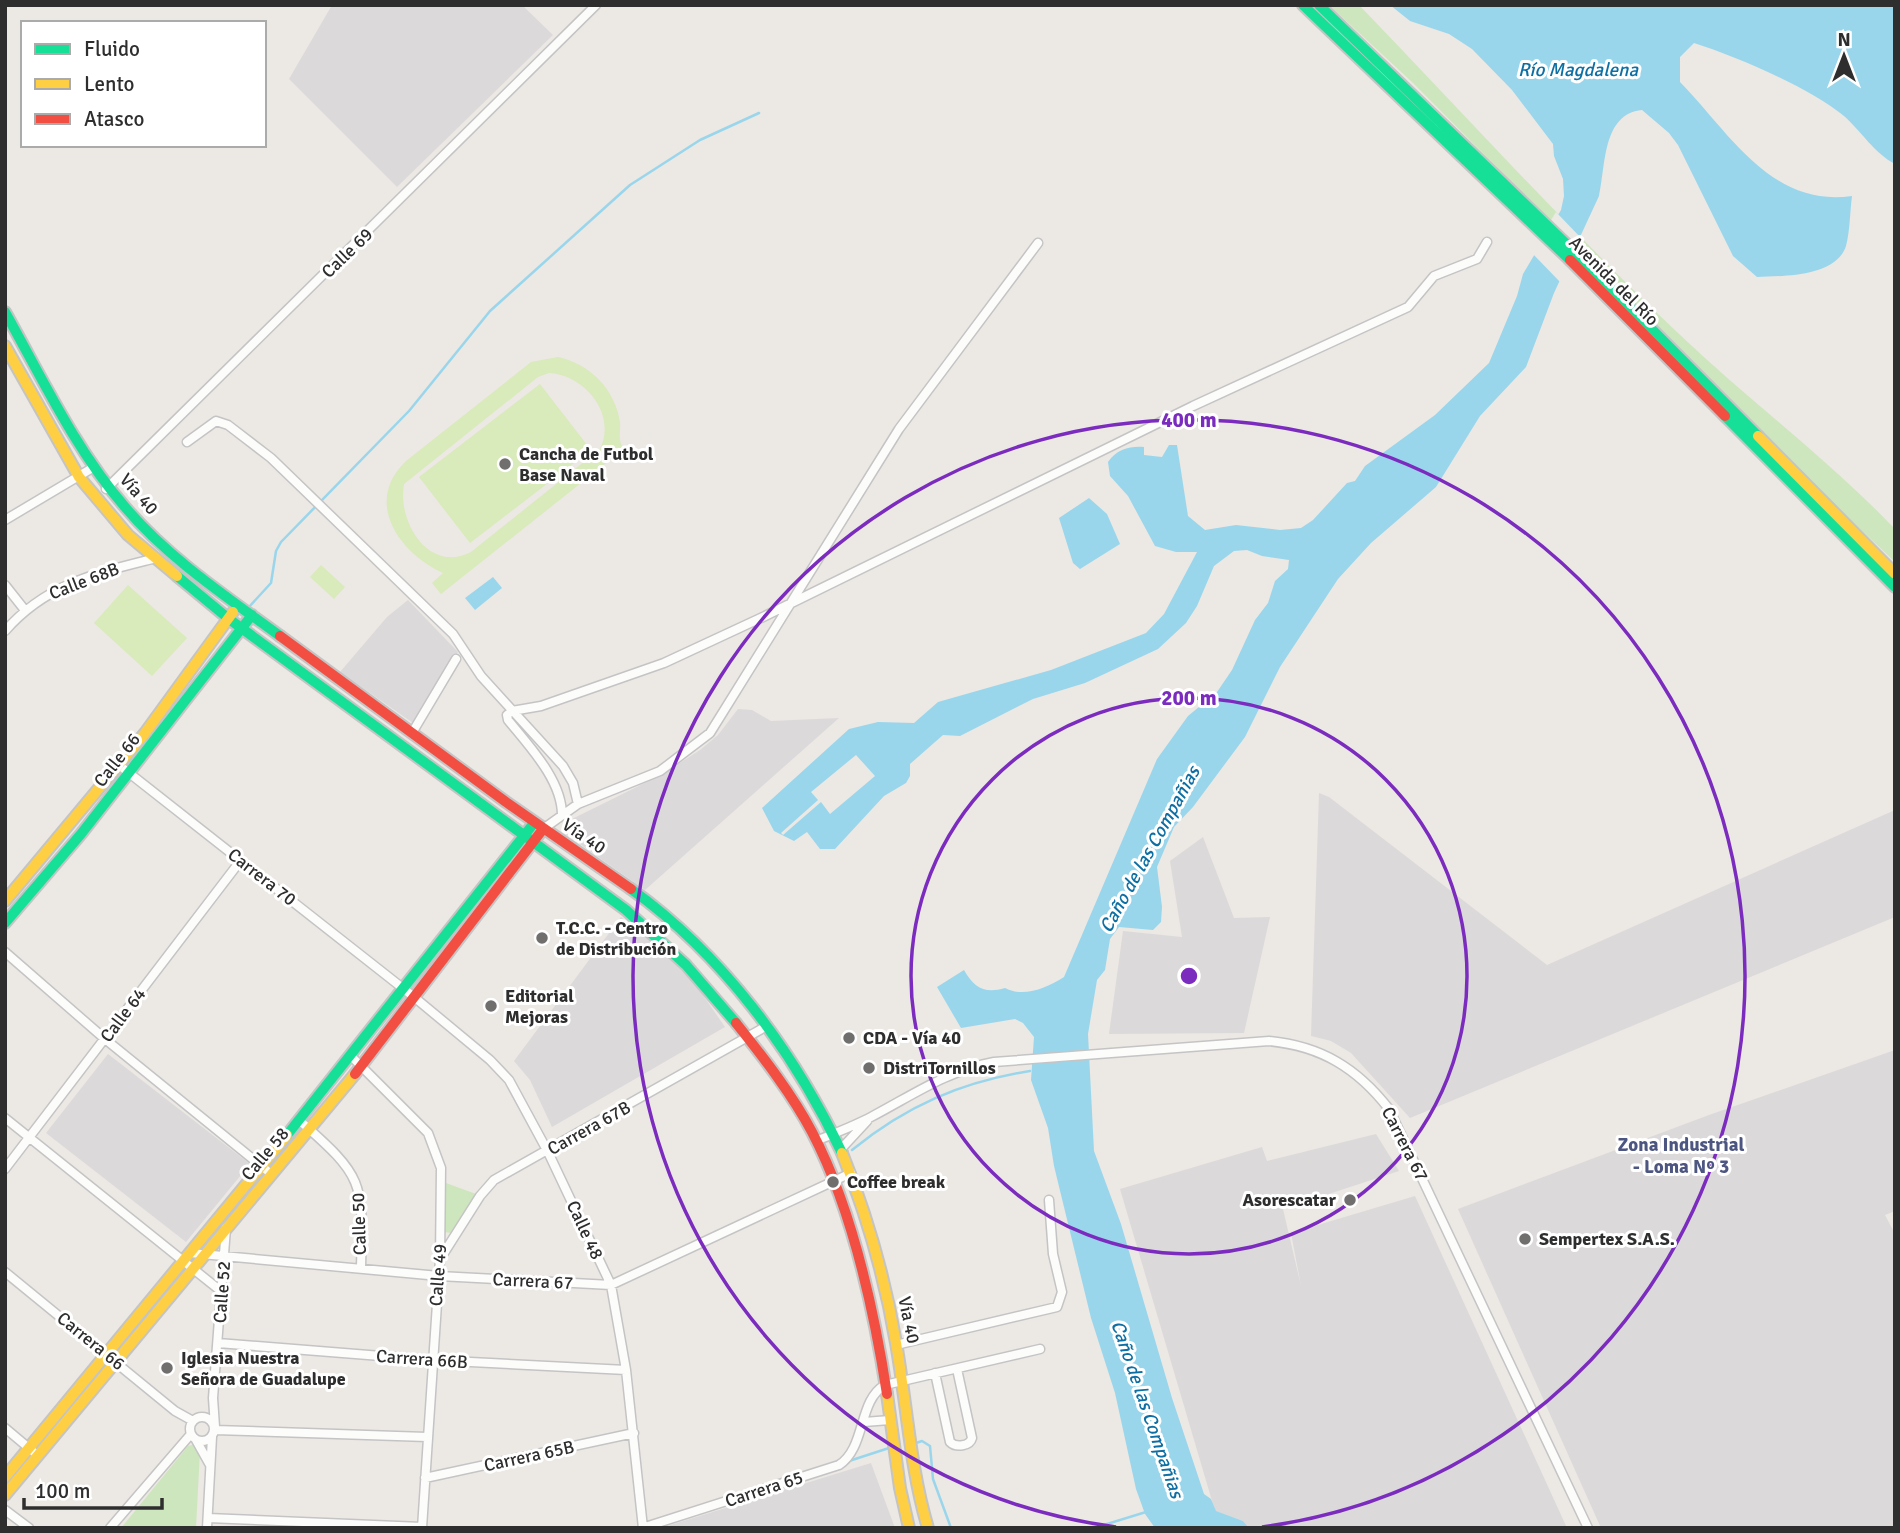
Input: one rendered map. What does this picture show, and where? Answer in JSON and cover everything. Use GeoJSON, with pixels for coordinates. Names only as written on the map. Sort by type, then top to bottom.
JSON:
{"type":"FeatureCollection","features":[{"type":"Feature","properties":{"kind":"main road","name":"Avenida del Río"},"geometry":{"type":"LineString","coordinates":[[1303,5],[1541,226]]}},
{"type":"Feature","properties":{"kind":"main road","name":"Avenida del Río"},"geometry":{"type":"LineString","coordinates":[[1319,5],[1895,574]]}},
{"type":"Feature","properties":{"kind":"main road","name":"Avenida del Río"},"geometry":{"type":"LineString","coordinates":[[1586,270],[1895,587]]}},
{"type":"Feature","properties":{"kind":"main road","name":"Vía 40"},"geometry":{"type":"LineString","coordinates":[[5,312],[94,467],[148,531],[252,615],[538,826],[652,905],[703,954],[765,1027],[805,1082],[834,1133],[851,1173],[880,1270],[902,1381],[911,1461],[928,1528]]}},
{"type":"Feature","properties":{"kind":"main road","name":"Vía 40"},"geometry":{"type":"LineString","coordinates":[[5,346],[79,477],[128,535],[242,628],[529,838],[664,941],[706,983],[748,1037],[816,1140],[833,1182],[860,1274],[885,1385],[895,1464],[909,1528]]}},
{"type":"Feature","properties":{"kind":"main road","name":"Calle 66"},"geometry":{"type":"LineString","coordinates":[[5,901],[119,765],[239,604]]}},
{"type":"Feature","properties":{"kind":"main road","name":"Calle 66"},"geometry":{"type":"LineString","coordinates":[[5,923],[81,834],[252,615]]}},
{"type":"Feature","properties":{"kind":"main road"},"geometry":{"type":"LineString","coordinates":[[69,824],[81,834]]}},
{"type":"Feature","properties":{"kind":"main road","name":"Calle 58"},"geometry":{"type":"LineString","coordinates":[[5,1494],[33,1451],[188,1262],[266,1170],[309,1129],[362,1065],[410,994],[538,826]]}},
{"type":"Feature","properties":{"kind":"main road"},"geometry":{"type":"LineString","coordinates":[[19,886],[30,894]]}},
{"type":"Feature","properties":{"kind":"main road","name":"Calle 58"},"geometry":{"type":"LineString","coordinates":[[188,1262],[204,1255],[300,1121],[352,1057],[410,994]]}},
{"type":"Feature","properties":{"kind":"main road","name":"Calle 58"},"geometry":{"type":"LineString","coordinates":[[5,1477],[33,1451]]}},
{"type":"Feature","properties":{"kind":"street","name":"Calle 69"},"geometry":{"type":"LineString","coordinates":[[96,498],[596,5]]}},
{"type":"Feature","properties":{"kind":"street"},"geometry":{"type":"LineString","coordinates":[[512,711],[541,706],[664,663],[1193,405],[1408,307],[1434,276],[1477,259],[1487,242]]}},
{"type":"Feature","properties":{"kind":"street"},"geometry":{"type":"LineString","coordinates":[[538,826],[578,804],[660,771],[710,733],[899,429],[1038,243]]}},
{"type":"Feature","properties":{"kind":"street"},"geometry":{"type":"LineString","coordinates":[[187,442],[216,421],[228,425],[271,458],[453,635],[481,676],[563,766],[578,797],[578,804]]}},
{"type":"Feature","properties":{"kind":"street"},"geometry":{"type":"LineString","coordinates":[[5,520],[94,467]]}},
{"type":"Feature","properties":{"kind":"street","name":"Calle 68B"},"geometry":{"type":"LineString","coordinates":[[5,631],[24,610],[75,580],[175,552]]}},
{"type":"Feature","properties":{"kind":"street"},"geometry":{"type":"LineString","coordinates":[[5,585],[24,610]]}},
{"type":"Feature","properties":{"kind":"street"},"geometry":{"type":"LineString","coordinates":[[412,733],[456,659]]}},
{"type":"Feature","properties":{"kind":"street"},"geometry":{"type":"LineString","coordinates":[[512,711],[508,720],[548,772],[561,798],[562,815]]}},
{"type":"Feature","properties":{"kind":"street","name":"Carrera 70"},"geometry":{"type":"LineString","coordinates":[[119,765],[410,994]]}},
{"type":"Feature","properties":{"kind":"street","name":"Calle 64"},"geometry":{"type":"LineString","coordinates":[[5,1169],[241,860]]}},
{"type":"Feature","properties":{"kind":"street"},"geometry":{"type":"LineString","coordinates":[[5,952],[105,1039],[266,1170]]}},
{"type":"Feature","properties":{"kind":"street","name":"Calle 48"},"geometry":{"type":"LineString","coordinates":[[410,994],[480,1051],[509,1080],[548,1152],[611,1285],[626,1370],[642,1528]]}},
{"type":"Feature","properties":{"kind":"street","name":"Carrera 67B"},"geometry":{"type":"LineString","coordinates":[[440,1259],[489,1185],[527,1160],[548,1152],[765,1027]]}},
{"type":"Feature","properties":{"kind":"street","name":"Carrera 67"},"geometry":{"type":"LineString","coordinates":[[816,1140],[872,1117],[909,1093],[954,1073],[1020,1057],[1249,1041],[1289,1043],[1327,1055],[1351,1069],[1372,1087],[1389,1109],[1588,1528]]}},
{"type":"Feature","properties":{"kind":"street","name":"Calle 49"},"geometry":{"type":"LineString","coordinates":[[352,1057],[428,1133],[438,1152],[441,1168],[440,1259],[431,1360],[422,1527]]}},
{"type":"Feature","properties":{"kind":"street","name":"Carrera 67"},"geometry":{"type":"LineString","coordinates":[[841,1149],[872,1117]]}},
{"type":"Feature","properties":{"kind":"street"},"geometry":{"type":"LineString","coordinates":[[5,1118],[188,1262],[222,1292]]}},
{"type":"Feature","properties":{"kind":"street","name":"Calle 50"},"geometry":{"type":"LineString","coordinates":[[300,1121],[346,1163],[358,1183],[362,1206],[361,1268]]}},
{"type":"Feature","properties":{"kind":"street","name":"Carrera 67"},"geometry":{"type":"LineString","coordinates":[[204,1255],[439,1276],[611,1285],[851,1173]]}},
{"type":"Feature","properties":{"kind":"street"},"geometry":{"type":"LineString","coordinates":[[896,1345],[1057,1307],[1062,1292],[1053,1254],[1049,1200]]}},
{"type":"Feature","properties":{"kind":"street","name":"Calle 52"},"geometry":{"type":"LineString","coordinates":[[208,1523],[214,1431],[213,1398],[226,1227]]}},
{"type":"Feature","properties":{"kind":"street","name":"Carrera 66"},"geometry":{"type":"LineString","coordinates":[[5,1272],[175,1411],[192,1435]]}},
{"type":"Feature","properties":{"kind":"street","name":"Carrera 66B"},"geometry":{"type":"LineString","coordinates":[[218,1343],[431,1360],[626,1370]]}},
{"type":"Feature","properties":{"kind":"street"},"geometry":{"type":"LineString","coordinates":[[885,1385],[1040,1349]]}},
{"type":"Feature","properties":{"kind":"street"},"geometry":{"type":"LineString","coordinates":[[935,1374],[950,1442],[957,1446],[967,1444],[972,1438],[957,1368]]}},
{"type":"Feature","properties":{"kind":"street","name":"Carrera 65"},"geometry":{"type":"LineString","coordinates":[[642,1528],[839,1465],[852,1450],[875,1394],[885,1385]]}},
{"type":"Feature","properties":{"kind":"street"},"geometry":{"type":"LineString","coordinates":[[110,1528],[192,1435],[195,1420],[213,1398]]}},
{"type":"Feature","properties":{"kind":"street","name":"Carrera 66"},"geometry":{"type":"LineString","coordinates":[[175,1411],[195,1420]]}},
{"type":"Feature","properties":{"kind":"street"},"geometry":{"type":"LineString","coordinates":[[195,1420],[208,1419],[214,1431]]}},
{"type":"Feature","properties":{"kind":"street"},"geometry":{"type":"LineString","coordinates":[[864,1422],[890,1422]]}},
{"type":"Feature","properties":{"kind":"street"},"geometry":{"type":"LineString","coordinates":[[5,1428],[33,1451]]}},
{"type":"Feature","properties":{"kind":"street"},"geometry":{"type":"LineString","coordinates":[[214,1431],[427,1437]]}},
{"type":"Feature","properties":{"kind":"street"},"geometry":{"type":"LineString","coordinates":[[192,1435],[206,1441],[214,1431]]}},
{"type":"Feature","properties":{"kind":"street","name":"Carrera 65B"},"geometry":{"type":"LineString","coordinates":[[425,1478],[634,1433]]}},
{"type":"Feature","properties":{"kind":"street"},"geometry":{"type":"LineString","coordinates":[[192,1435],[210,1465]]}},
{"type":"Feature","properties":{"kind":"street"},"geometry":{"type":"LineString","coordinates":[[5,1510],[29,1528]]}},
{"type":"Feature","properties":{"kind":"street"},"geometry":{"type":"LineString","coordinates":[[208,1523],[422,1527]]}},
{"type":"Feature","properties":{"kind":"shaded area"},"geometry":{"type":"Polygon","coordinates":[[[332,5],[522,5],[553,35],[397,187],[289,79],[332,5]]]}},
{"type":"Feature","properties":{"kind":"shaded area"},"geometry":{"type":"Polygon","coordinates":[[[408,600],[458,652],[413,723],[340,672],[387,617],[408,600]]]}},
{"type":"Feature","properties":{"kind":"shaded area"},"geometry":{"type":"Polygon","coordinates":[[[738,709],[752,710],[771,721],[839,718],[645,890],[564,833],[570,820],[661,775],[700,750],[718,735],[738,709]]]}},
{"type":"Feature","properties":{"kind":"shaded area"},"geometry":{"type":"Polygon","coordinates":[[[1319,793],[1329,797],[1547,965],[1895,810],[1895,917],[1410,1118],[1351,1053],[1331,1041],[1311,1036],[1319,793]]]}},
{"type":"Feature","properties":{"kind":"shaded area"},"geometry":{"type":"Polygon","coordinates":[[[1203,837],[1234,918],[1270,917],[1244,1033],[1109,1034],[1123,931],[1182,937],[1170,861],[1203,837]]]}},
{"type":"Feature","properties":{"kind":"shaded area"},"geometry":{"type":"Polygon","coordinates":[[[621,917],[656,945],[696,985],[725,1027],[552,1127],[530,1080],[514,1061],[621,917]]]}},
{"type":"Feature","properties":{"kind":"shaded area"},"geometry":{"type":"Polygon","coordinates":[[[1895,1050],[1895,1211],[1885,1215],[1895,1234],[1895,1528],[1601,1528],[1458,1209],[1709,1115],[1895,1050]]]}},
{"type":"Feature","properties":{"kind":"shaded area"},"geometry":{"type":"Polygon","coordinates":[[[108,1054],[250,1164],[186,1242],[46,1133],[108,1054]]]}},
{"type":"Feature","properties":{"kind":"shaded area"},"geometry":{"type":"Polygon","coordinates":[[[1376,1134],[1399,1171],[1283,1209],[1301,1286],[1291,1233],[1415,1196],[1567,1528],[1249,1528],[1243,1521],[1215,1511],[1120,1189],[1262,1147],[1267,1161],[1376,1134]]]}},
{"type":"Feature","properties":{"kind":"shaded area"},"geometry":{"type":"Polygon","coordinates":[[[871,1463],[895,1528],[661,1528],[871,1463]]]}},
{"type":"Feature","properties":{"kind":"green space"},"geometry":{"type":"Polygon","coordinates":[[[1329,5],[1359,5],[1637,293],[1705,358],[1869,503],[1895,529],[1895,562],[1799,471],[1413,83],[1329,5]]]}},
{"type":"Feature","properties":{"kind":"green space"},"geometry":{"type":"Polygon","coordinates":[[[558,357],[570,360],[599,380],[613,399],[617,410],[620,439],[624,449],[441,594],[432,583],[443,573],[413,553],[392,525],[387,509],[387,493],[393,477],[406,461],[531,362],[558,357]],[[549,373],[538,377],[404,484],[403,499],[411,528],[429,550],[442,556],[456,557],[471,552],[600,449],[604,436],[601,410],[585,389],[562,375],[549,373]]]}},
{"type":"Feature","properties":{"kind":"green space","name":"Cancha de Futbol Base Naval"},"geometry":{"type":"Polygon","coordinates":[[[540,384],[591,450],[470,543],[419,477],[540,384]]]}},
{"type":"Feature","properties":{"kind":"green space"},"geometry":{"type":"Polygon","coordinates":[[[321,565],[345,587],[334,599],[310,577],[321,565]]]}},
{"type":"Feature","properties":{"kind":"green space"},"geometry":{"type":"Polygon","coordinates":[[[128,585],[187,638],[152,676],[94,623],[128,585]]]}},
{"type":"Feature","properties":{"kind":"green space"},"geometry":{"type":"Polygon","coordinates":[[[446,1183],[476,1194],[451,1233],[444,1232],[446,1183]]]}},
{"type":"Feature","properties":{"kind":"green space"},"geometry":{"type":"Polygon","coordinates":[[[195,1444],[200,1452],[196,1528],[121,1528],[188,1446],[195,1444]]]}},
{"type":"Feature","properties":{"kind":"water"},"geometry":{"type":"Polygon","coordinates":[[[1390,5],[1895,5],[1895,164],[1874,148],[1830,105],[1751,64],[1694,43],[1680,57],[1680,82],[1754,162],[1775,178],[1798,190],[1823,197],[1852,196],[1846,246],[1840,256],[1832,264],[1808,273],[1757,277],[1733,256],[1678,145],[1669,133],[1642,110],[1619,121],[1608,143],[1599,196],[1554,293],[1526,367],[1480,416],[1436,487],[1371,543],[1338,579],[1280,667],[1245,737],[1193,807],[1174,827],[1157,867],[1161,922],[1153,930],[1119,927],[1110,939],[1105,970],[1097,980],[1088,1034],[1094,1151],[1121,1224],[1172,1398],[1204,1494],[1211,1499],[1216,1511],[1243,1521],[1249,1528],[1155,1528],[1145,1514],[1136,1489],[1115,1393],[1091,1318],[1054,1166],[1048,1128],[1031,1080],[1034,1037],[1023,1023],[1015,1019],[961,1028],[937,987],[964,970],[976,985],[986,990],[1005,988],[1027,992],[1064,977],[1157,759],[1188,716],[1217,692],[1232,670],[1255,620],[1268,603],[1275,581],[1288,569],[1289,560],[1262,556],[1247,550],[1234,551],[1214,566],[1197,606],[1186,623],[1158,649],[1085,683],[1033,699],[960,736],[943,735],[910,764],[910,776],[906,783],[884,796],[835,849],[820,849],[807,832],[794,841],[774,831],[762,808],[849,729],[878,722],[914,723],[938,702],[1051,670],[1146,633],[1164,614],[1197,552],[1176,552],[1155,546],[1128,496],[1110,476],[1108,462],[1120,451],[1144,447],[1144,455],[1162,457],[1169,445],[1177,445],[1188,516],[1205,530],[1236,525],[1280,530],[1301,528],[1313,520],[1347,483],[1355,481],[1365,466],[1435,415],[1489,363],[1517,296],[1523,274],[1561,210],[1563,179],[1554,156],[1553,144],[1512,90],[1472,49],[1449,34],[1410,21],[1390,5]]]}},
{"type":"Feature","properties":{"kind":"water"},"geometry":{"type":"Polygon","coordinates":[[[1089,498],[1107,514],[1120,544],[1080,569],[1073,563],[1059,518],[1089,498]]]}},
{"type":"Feature","properties":{"kind":"water"},"geometry":{"type":"Polygon","coordinates":[[[493,577],[502,588],[475,610],[465,598],[493,577]]]}},
{"type":"Feature","properties":{"kind":"pier"},"geometry":{"type":"Polygon","coordinates":[[[1556,212],[1583,240],[1562,284],[1531,252],[1556,212]]]}},
{"type":"Feature","properties":{"kind":"pier"},"geometry":{"type":"Polygon","coordinates":[[[856,755],[875,776],[830,814],[821,802],[783,835],[781,833],[818,800],[811,792],[856,755]]]}},
{"type":"Feature","properties":{"kind":"waterway"},"geometry":{"type":"LineString","coordinates":[[248,608],[271,583],[276,551],[281,542],[409,411],[490,311],[630,185],[700,140],[759,113]]}},
{"type":"Feature","properties":{"kind":"waterway"},"geometry":{"type":"LineString","coordinates":[[852,1150],[872,1134],[935,1098],[981,1082],[1030,1071]]}},
{"type":"Feature","properties":{"kind":"waterway"},"geometry":{"type":"LineString","coordinates":[[916,1443],[922,1441],[930,1446],[933,1479],[951,1528]]}},
{"type":"Feature","properties":{"kind":"waterway"},"geometry":{"type":"LineString","coordinates":[[849,1461],[889,1448]]}},
{"type":"Feature","properties":{"kind":"waterway"},"geometry":{"type":"LineString","coordinates":[[1094,1528],[1146,1512]]}},
{"type":"Feature","properties":{"kind":"traffic: fast"},"geometry":{"type":"LineString","coordinates":[[1303,5],[1570,260]]}},
{"type":"Feature","properties":{"kind":"traffic: fast"},"geometry":{"type":"LineString","coordinates":[[1319,5],[1589,266],[1758,436]]}},
{"type":"Feature","properties":{"kind":"traffic: fast"},"geometry":{"type":"LineString","coordinates":[[5,312],[75,437],[125,507],[179,560],[280,636]]}},
{"type":"Feature","properties":{"kind":"traffic: fast"},"geometry":{"type":"LineString","coordinates":[[1725,416],[1895,587]]}},
{"type":"Feature","properties":{"kind":"traffic: fast"},"geometry":{"type":"LineString","coordinates":[[177,576],[229,619],[626,910],[686,965],[736,1023]]}},
{"type":"Feature","properties":{"kind":"traffic: fast"},"geometry":{"type":"LineString","coordinates":[[5,923],[81,834],[252,615]]}},
{"type":"Feature","properties":{"kind":"traffic: fast"},"geometry":{"type":"LineString","coordinates":[[287,1135],[534,823]]}},
{"type":"Feature","properties":{"kind":"traffic: fast"},"geometry":{"type":"LineString","coordinates":[[631,889],[665,915],[696,944],[753,1008],[802,1078],[842,1153]]}},
{"type":"Feature","properties":{"kind":"traffic: slow"},"geometry":{"type":"LineString","coordinates":[[5,346],[79,477],[128,535],[177,576]]}},
{"type":"Feature","properties":{"kind":"traffic: slow"},"geometry":{"type":"LineString","coordinates":[[1758,436],[1895,574]]}},
{"type":"Feature","properties":{"kind":"traffic: slow"},"geometry":{"type":"LineString","coordinates":[[5,901],[145,733],[233,612]]}},
{"type":"Feature","properties":{"kind":"traffic: slow"},"geometry":{"type":"LineString","coordinates":[[5,1495],[355,1074]]}},
{"type":"Feature","properties":{"kind":"traffic: slow"},"geometry":{"type":"LineString","coordinates":[[5,1477],[287,1135]]}},
{"type":"Feature","properties":{"kind":"traffic: slow"},"geometry":{"type":"LineString","coordinates":[[842,1153],[881,1271],[892,1319],[917,1482],[928,1528]]}},
{"type":"Feature","properties":{"kind":"traffic: slow"},"geometry":{"type":"LineString","coordinates":[[887,1394],[900,1488],[909,1528]]}},
{"type":"Feature","properties":{"kind":"traffic: jam"},"geometry":{"type":"LineString","coordinates":[[1570,260],[1725,416]]}},
{"type":"Feature","properties":{"kind":"traffic: jam"},"geometry":{"type":"LineString","coordinates":[[280,636],[506,802],[631,889]]}},
{"type":"Feature","properties":{"kind":"traffic: jam"},"geometry":{"type":"LineString","coordinates":[[355,1074],[543,829]]}},
{"type":"Feature","properties":{"kind":"traffic: jam"},"geometry":{"type":"LineString","coordinates":[[736,1023],[767,1062],[812,1132],[839,1193],[860,1260],[887,1394]]}},
{"type":"Feature","properties":{"kind":"place","name":"Cancha de Futbol Base Naval"},"geometry":{"type":"Point","coordinates":[505,464]}},
{"type":"Feature","properties":{"kind":"place","name":"T.C.C. - Centro de Distribución"},"geometry":{"type":"Point","coordinates":[542,938]}},
{"type":"Feature","properties":{"kind":"place","name":"Editorial Mejoras"},"geometry":{"type":"Point","coordinates":[491,1006]}},
{"type":"Feature","properties":{"kind":"place","name":"CDA - Vía 40"},"geometry":{"type":"Point","coordinates":[849,1038]}},
{"type":"Feature","properties":{"kind":"place","name":"DistriTornillos"},"geometry":{"type":"Point","coordinates":[869,1068]}},
{"type":"Feature","properties":{"kind":"place","name":"Coffee break"},"geometry":{"type":"Point","coordinates":[833,1182]}},
{"type":"Feature","properties":{"kind":"place","name":"Asorescatar"},"geometry":{"type":"Point","coordinates":[1350,1200]}},
{"type":"Feature","properties":{"kind":"place","name":"Sempertex S.A.S."},"geometry":{"type":"Point","coordinates":[1525,1239]}},
{"type":"Feature","properties":{"kind":"place","name":"Iglesia Nuestra Señora de Guadalupe"},"geometry":{"type":"Point","coordinates":[167,1368]}},
{"type":"Feature","properties":{"kind":"district","name":"Zona Industrial - Loma Nº 3"},"geometry":{"type":"Point","coordinates":[1681,1155]}},
{"type":"Feature","properties":{"kind":"water label","name":"Río Magdalena"},"geometry":{"type":"Point","coordinates":[1578,69]}},
{"type":"Feature","properties":{"kind":"water label","name":"Caño de las Compañias"},"geometry":{"type":"Point","coordinates":[1149,849]}},
{"type":"Feature","properties":{"kind":"water label","name":"Caño de las Compañias"},"geometry":{"type":"Point","coordinates":[1148,1409]}}]}
